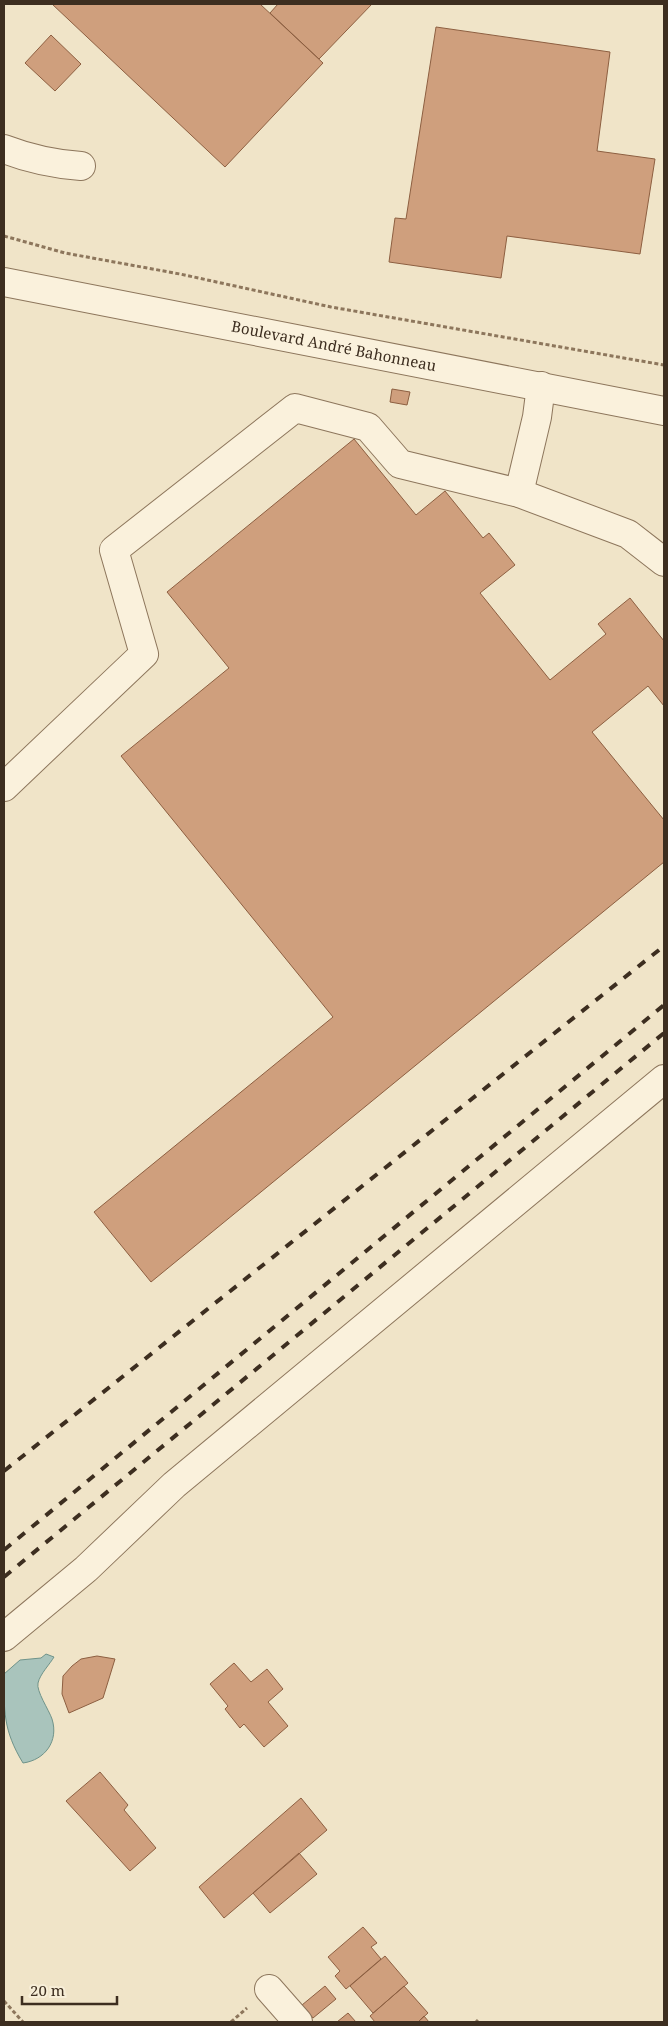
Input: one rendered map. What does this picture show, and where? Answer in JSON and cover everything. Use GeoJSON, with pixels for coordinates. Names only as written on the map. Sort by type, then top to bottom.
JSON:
{"type":"FeatureCollection","features":[{"type":"Feature","properties":{"kind":"street"},"geometry":{"type":"LineString","coordinates":[[4,149],[26,158],[54,164],[81,166]]}},
{"type":"Feature","properties":{"kind":"street","name":"Boulevard André Bahonneau"},"geometry":{"type":"LineString","coordinates":[[4,282],[664,411]]}},
{"type":"Feature","properties":{"kind":"street"},"geometry":{"type":"LineString","coordinates":[[518,493],[537,417],[541,386]]}},
{"type":"Feature","properties":{"kind":"street"},"geometry":{"type":"LineString","coordinates":[[4,787],[144,654],[114,550],[295,408],[368,426],[400,464],[518,493],[628,534],[664,562]]}},
{"type":"Feature","properties":{"kind":"street"},"geometry":{"type":"LineString","coordinates":[[4,1637],[86,1569],[174,1486],[664,1079]]}},
{"type":"Feature","properties":{"kind":"street"},"geometry":{"type":"LineString","coordinates":[[269,1989],[298,2022]]}},
{"type":"Feature","properties":{"kind":"path"},"geometry":{"type":"LineString","coordinates":[[4,236],[65,253],[180,274],[331,307],[664,365]]}},
{"type":"Feature","properties":{"kind":"path"},"geometry":{"type":"LineString","coordinates":[[4,2001],[23,2022]]}},
{"type":"Feature","properties":{"kind":"water"},"geometry":{"type":"Polygon","coordinates":[[[46,1654],[54,1657],[41,1676],[38,1686],[52,1719],[54,1735],[44,1754],[23,1763],[8,1730],[4,1699],[4,1674],[20,1660],[41,1658],[46,1654]]]}},
{"type":"Feature","properties":{"kind":"building"},"geometry":{"type":"Polygon","coordinates":[[[52,4],[260,4],[323,63],[225,167],[52,4]]]}},
{"type":"Feature","properties":{"kind":"building"},"geometry":{"type":"Polygon","coordinates":[[[278,4],[372,4],[319,59],[270,13],[278,4]]]}},
{"type":"Feature","properties":{"kind":"building"},"geometry":{"type":"Polygon","coordinates":[[[436,27],[610,52],[597,151],[655,159],[640,254],[507,236],[501,278],[389,262],[395,218],[406,219],[436,27]]]}},
{"type":"Feature","properties":{"kind":"building"},"geometry":{"type":"Polygon","coordinates":[[[51,35],[81,64],[55,91],[25,63],[51,35]]]}},
{"type":"Feature","properties":{"kind":"building"},"geometry":{"type":"Polygon","coordinates":[[[392,389],[410,392],[407,405],[390,402],[392,389]]]}},
{"type":"Feature","properties":{"kind":"building"},"geometry":{"type":"Polygon","coordinates":[[[354,439],[416,515],[445,491],[483,538],[489,533],[515,565],[480,593],[550,680],[606,634],[598,624],[630,598],[664,641],[664,706],[648,686],[592,732],[664,820],[664,862],[151,1282],[94,1212],[333,1017],[121,756],[229,668],[167,592],[354,439]]]}},
{"type":"Feature","properties":{"kind":"building"},"geometry":{"type":"Polygon","coordinates":[[[97,1656],[115,1659],[103,1698],[69,1713],[62,1694],[63,1676],[81,1659],[97,1656]]]}},
{"type":"Feature","properties":{"kind":"building"},"geometry":{"type":"Polygon","coordinates":[[[234,1663],[251,1682],[267,1669],[283,1689],[268,1702],[288,1726],[264,1747],[244,1724],[240,1728],[225,1709],[228,1706],[210,1684],[234,1663]]]}},
{"type":"Feature","properties":{"kind":"building"},"geometry":{"type":"Polygon","coordinates":[[[100,1772],[128,1805],[124,1810],[156,1848],[130,1871],[66,1801],[100,1772]]]}},
{"type":"Feature","properties":{"kind":"building"},"geometry":{"type":"Polygon","coordinates":[[[301,1798],[327,1830],[224,1918],[199,1887],[301,1798]]]}},
{"type":"Feature","properties":{"kind":"building"},"geometry":{"type":"Polygon","coordinates":[[[299,1853],[317,1874],[270,1913],[253,1893],[299,1853]]]}},
{"type":"Feature","properties":{"kind":"building"},"geometry":{"type":"Polygon","coordinates":[[[363,1927],[377,1943],[371,1947],[381,1959],[346,1989],[335,1976],[340,1971],[328,1957],[363,1927]]]}},
{"type":"Feature","properties":{"kind":"building"},"geometry":{"type":"Polygon","coordinates":[[[385,1956],[408,1983],[373,2013],[350,1986],[385,1956]]]}},
{"type":"Feature","properties":{"kind":"building"},"geometry":{"type":"Polygon","coordinates":[[[325,1986],[336,1999],[313,2018],[302,2005],[325,1986]]]}},
{"type":"Feature","properties":{"kind":"building"},"geometry":{"type":"Polygon","coordinates":[[[404,1986],[428,2013],[418,2022],[375,2022],[370,2016],[404,1986]]]}},
{"type":"Feature","properties":{"kind":"building"},"geometry":{"type":"Polygon","coordinates":[[[348,2013],[356,2022],[337,2022],[348,2013]]]}},
{"type":"Feature","properties":{"kind":"building"},"geometry":{"type":"Polygon","coordinates":[[[424,2016],[429,2022],[418,2022],[424,2016]]]}},
{"type":"Feature","properties":{"kind":"railway"},"geometry":{"type":"LineString","coordinates":[[4,1471],[664,946]]}},
{"type":"Feature","properties":{"kind":"railway"},"geometry":{"type":"LineString","coordinates":[[4,1550],[664,1005]]}},
{"type":"Feature","properties":{"kind":"railway"},"geometry":{"type":"LineString","coordinates":[[4,1577],[664,1033]]}}]}
